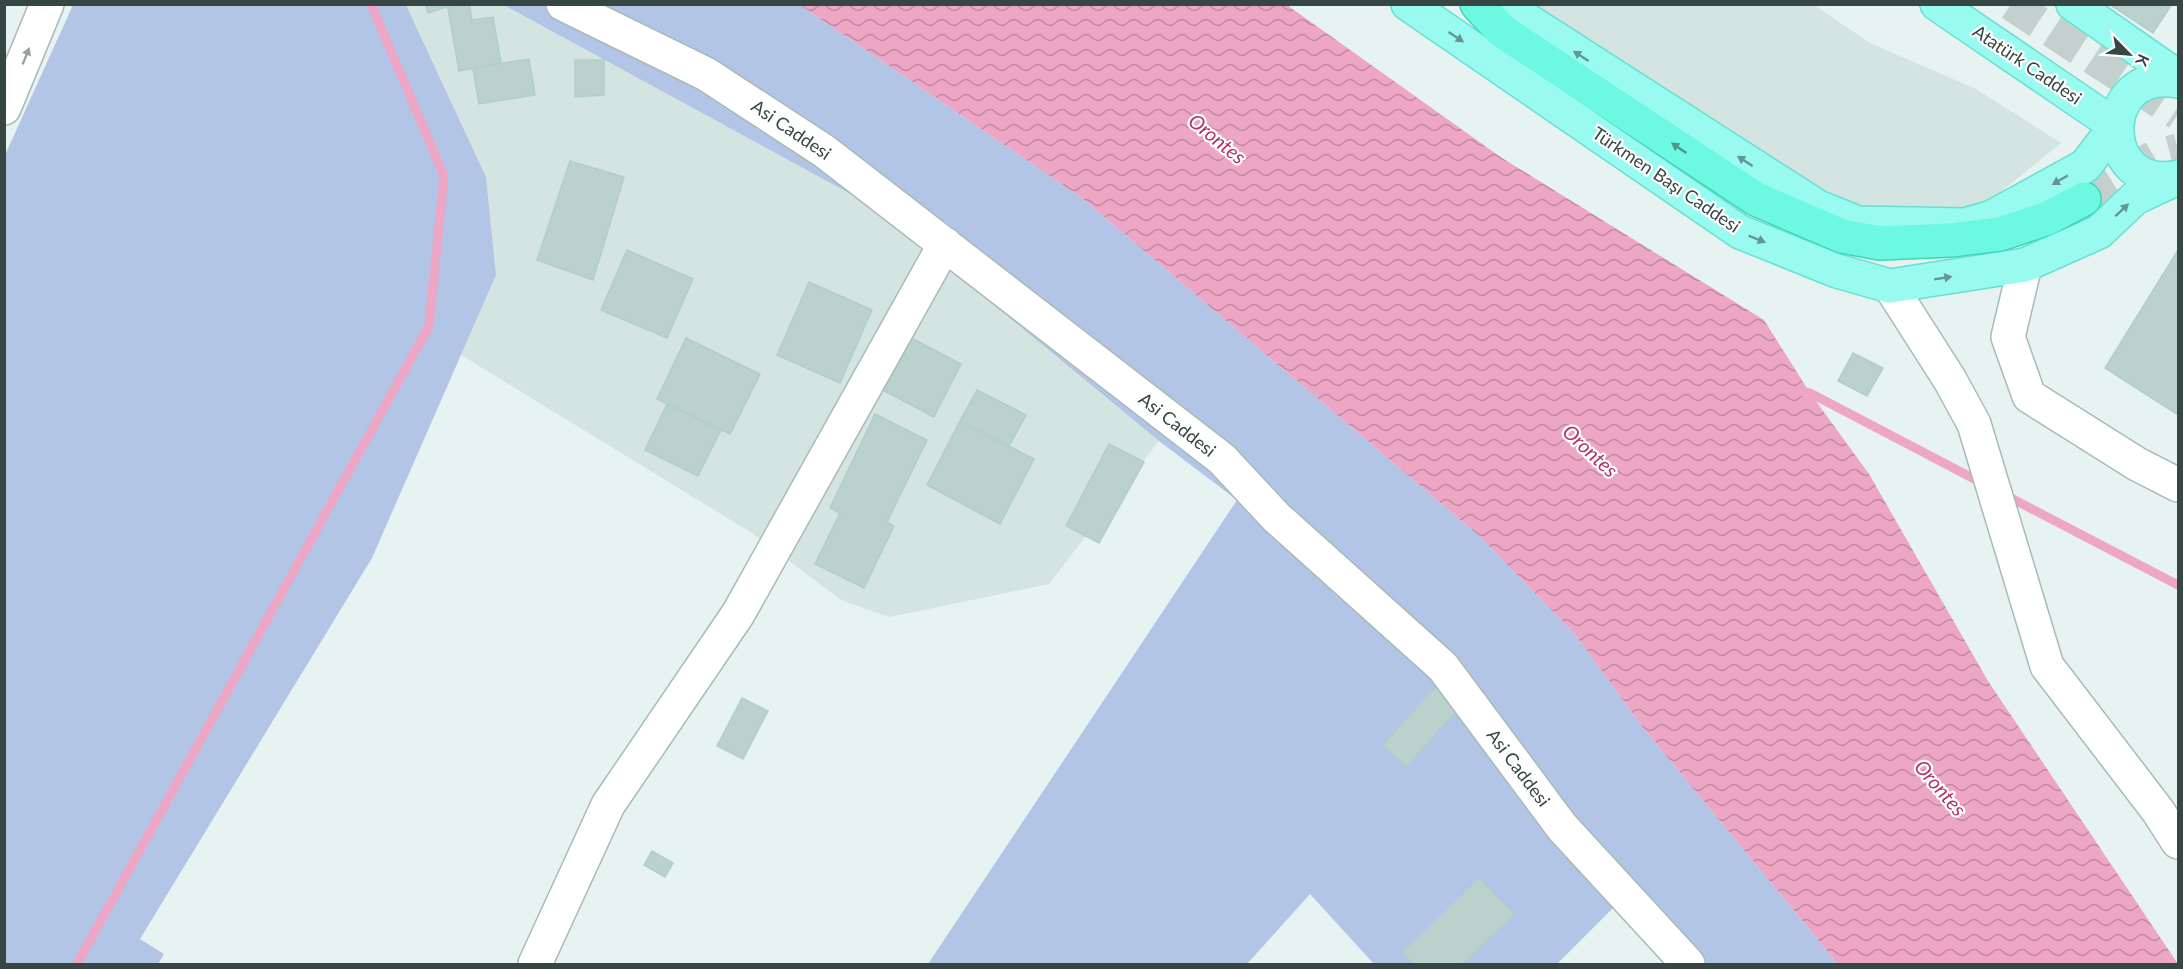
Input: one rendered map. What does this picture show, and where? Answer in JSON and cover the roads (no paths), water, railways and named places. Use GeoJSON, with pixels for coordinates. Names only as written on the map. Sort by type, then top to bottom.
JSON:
{"type":"FeatureCollection","features":[{"type":"Feature","properties":{"kind":"highway"},"geometry":{"type":"LineString","coordinates":[[1477,4],[1502,31],[1756,199],[1842,236],[1880,243],[1951,240],[2000,234],[2048,218],[2084,199]]}},
{"type":"Feature","properties":{"kind":"main road","name":"Türkmen Başı Caddesi"},"geometry":{"type":"LineString","coordinates":[[1408,4],[1740,232],[1837,271],[1890,286],[2025,265],[2099,232],[2134,198],[2178,178]]}},
{"type":"Feature","properties":{"kind":"main road"},"geometry":{"type":"LineString","coordinates":[[1502,4],[1800,196],[1818,207],[1858,224],[1965,225],[1992,217],[2085,166],[2116,126]]}},
{"type":"Feature","properties":{"kind":"main road","name":"Atatürk Caddesi"},"geometry":{"type":"LineString","coordinates":[[1937,4],[2116,126]]}},
{"type":"Feature","properties":{"kind":"main road"},"geometry":{"type":"LineString","coordinates":[[2073,5],[2178,79]]}},
{"type":"Feature","properties":{"kind":"main road"},"geometry":{"type":"LineString","coordinates":[[2178,79],[2168,79],[2138,87],[2119,111],[2116,126],[2118,143],[2125,158],[2138,170],[2153,177],[2178,178]]}},
{"type":"Feature","properties":{"kind":"street"},"geometry":{"type":"LineString","coordinates":[[4,108],[47,4]]}},
{"type":"Feature","properties":{"kind":"street","name":"Asi Caddesi"},"geometry":{"type":"LineString","coordinates":[[563,4],[706,74],[824,151],[1222,459],[1276,518],[1443,667],[1562,827],[1688,964]]}},
{"type":"Feature","properties":{"kind":"street"},"geometry":{"type":"LineString","coordinates":[[535,964],[608,805],[738,614],[945,244]]}},
{"type":"Feature","properties":{"kind":"street"},"geometry":{"type":"LineString","coordinates":[[2025,265],[2008,337],[2030,396],[2137,464],[2178,484]]}},
{"type":"Feature","properties":{"kind":"street"},"geometry":{"type":"LineString","coordinates":[[1890,286],[1950,380],[1974,424],[2047,666],[2158,811],[2178,842]]}},
{"type":"Feature","properties":{"kind":"water","name":"Orontes"},"geometry":{"type":"Polygon","coordinates":[[[800,5],[1287,5],[1502,158],[1764,320],[1810,393],[1869,474],[1988,681],[2178,964],[1838,964],[1644,729],[1574,633],[1478,535],[1082,198],[800,5]]]}},
{"type":"Feature","properties":{"kind":"waterway"},"geometry":{"type":"LineString","coordinates":[[77,964],[429,326],[444,176],[371,4]]}},
{"type":"Feature","properties":{"kind":"waterway"},"geometry":{"type":"LineString","coordinates":[[1799,391],[1810,393],[1982,483]]}},
{"type":"Feature","properties":{"kind":"waterway"},"geometry":{"type":"LineString","coordinates":[[2005,495],[2178,585]]}},
{"type":"Feature","properties":{"kind":"tunnel"},"geometry":{"type":"LineString","coordinates":[[2011,4],[2178,114]]}},
{"type":"Feature","properties":{"kind":"tunnel"},"geometry":{"type":"LineString","coordinates":[[2084,199],[2155,156],[2178,150]]}}]}
